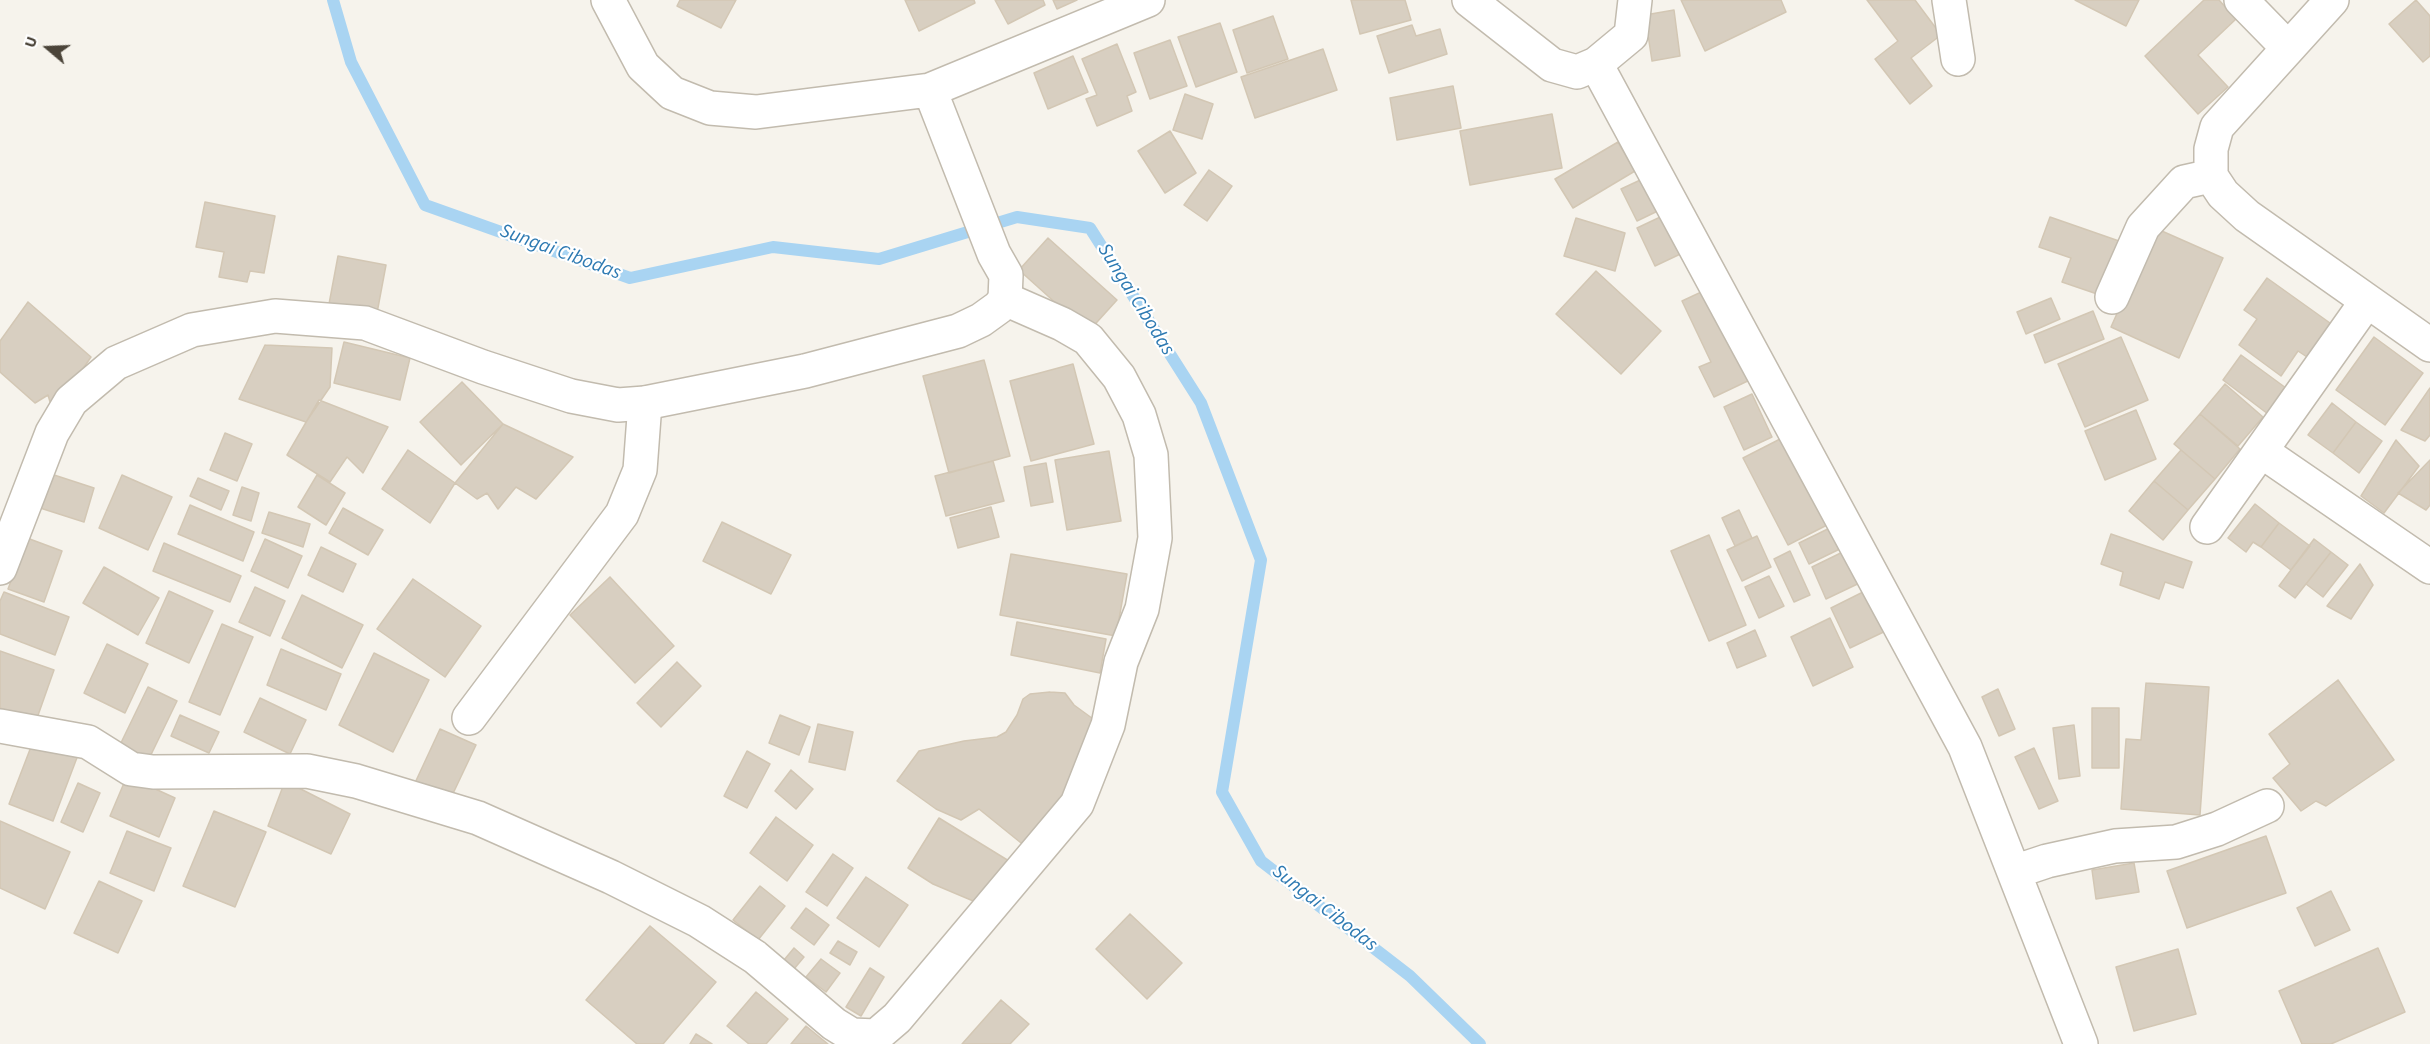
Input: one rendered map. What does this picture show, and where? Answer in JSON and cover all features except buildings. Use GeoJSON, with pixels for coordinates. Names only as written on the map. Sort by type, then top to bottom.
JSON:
{"type":"FeatureCollection","features":[{"type":"Feature","properties":{"kind":"street"},"geometry":{"type":"LineString","coordinates":[[608,0],[643,66],[672,93],[710,108],[756,112],[930,90],[1148,0]]}},
{"type":"Feature","properties":{"kind":"street"},"geometry":{"type":"LineString","coordinates":[[1469,0],[1552,65],[1577,72],[1596,64],[1631,35],[1635,0]]}},
{"type":"Feature","properties":{"kind":"street"},"geometry":{"type":"LineString","coordinates":[[1949,0],[1958,59]]}},
{"type":"Feature","properties":{"kind":"street"},"geometry":{"type":"LineString","coordinates":[[2241,0],[2288,48]]}},
{"type":"Feature","properties":{"kind":"street"},"geometry":{"type":"LineString","coordinates":[[2332,0],[2217,127],[2211,149],[2211,176],[2223,194],[2247,216],[2430,345]]}},
{"type":"Feature","properties":{"kind":"street"},"geometry":{"type":"LineString","coordinates":[[1596,64],[1965,747],[2081,1044]]}},
{"type":"Feature","properties":{"kind":"street"},"geometry":{"type":"LineString","coordinates":[[0,568],[52,433],[71,400],[116,363],[192,330],[275,316],[365,323],[483,367],[571,396],[618,405],[645,403],[805,371],[958,331],[981,320],[999,307],[1005,299],[1006,275],[994,254],[930,90]]}},
{"type":"Feature","properties":{"kind":"street"},"geometry":{"type":"LineString","coordinates":[[2112,297],[2143,227],[2184,182],[2211,176]]}},
{"type":"Feature","properties":{"kind":"street"},"geometry":{"type":"LineString","coordinates":[[0,726],[88,742],[131,768],[153,772],[307,771],[356,781],[478,818],[611,878],[699,921],[755,957],[834,1024],[852,1035],[876,1036],[897,1018],[1077,804],[1108,725],[1121,662],[1142,609],[1155,538],[1151,456],[1139,415],[1119,376],[1088,339],[1062,324],[1005,299]]}},
{"type":"Feature","properties":{"kind":"street"},"geometry":{"type":"LineString","coordinates":[[2207,527],[2367,301]]}},
{"type":"Feature","properties":{"kind":"street"},"geometry":{"type":"LineString","coordinates":[[469,718],[622,514],[640,470],[645,403]]}},
{"type":"Feature","properties":{"kind":"street"},"geometry":{"type":"LineString","coordinates":[[2261,451],[2430,567]]}},
{"type":"Feature","properties":{"kind":"street"},"geometry":{"type":"LineString","coordinates":[[2014,872],[2047,861],[2115,846],[2176,842],[2217,829],[2267,806]]}},
{"type":"Feature","properties":{"kind":"waterway","name":"Sungai Cibodas"},"geometry":{"type":"LineString","coordinates":[[333,0],[351,62],[425,205],[630,278],[773,247],[879,259],[1017,217],[1090,228],[1201,403],[1261,560],[1222,792],[1261,861],[1410,976],[1480,1044]]}}]}
